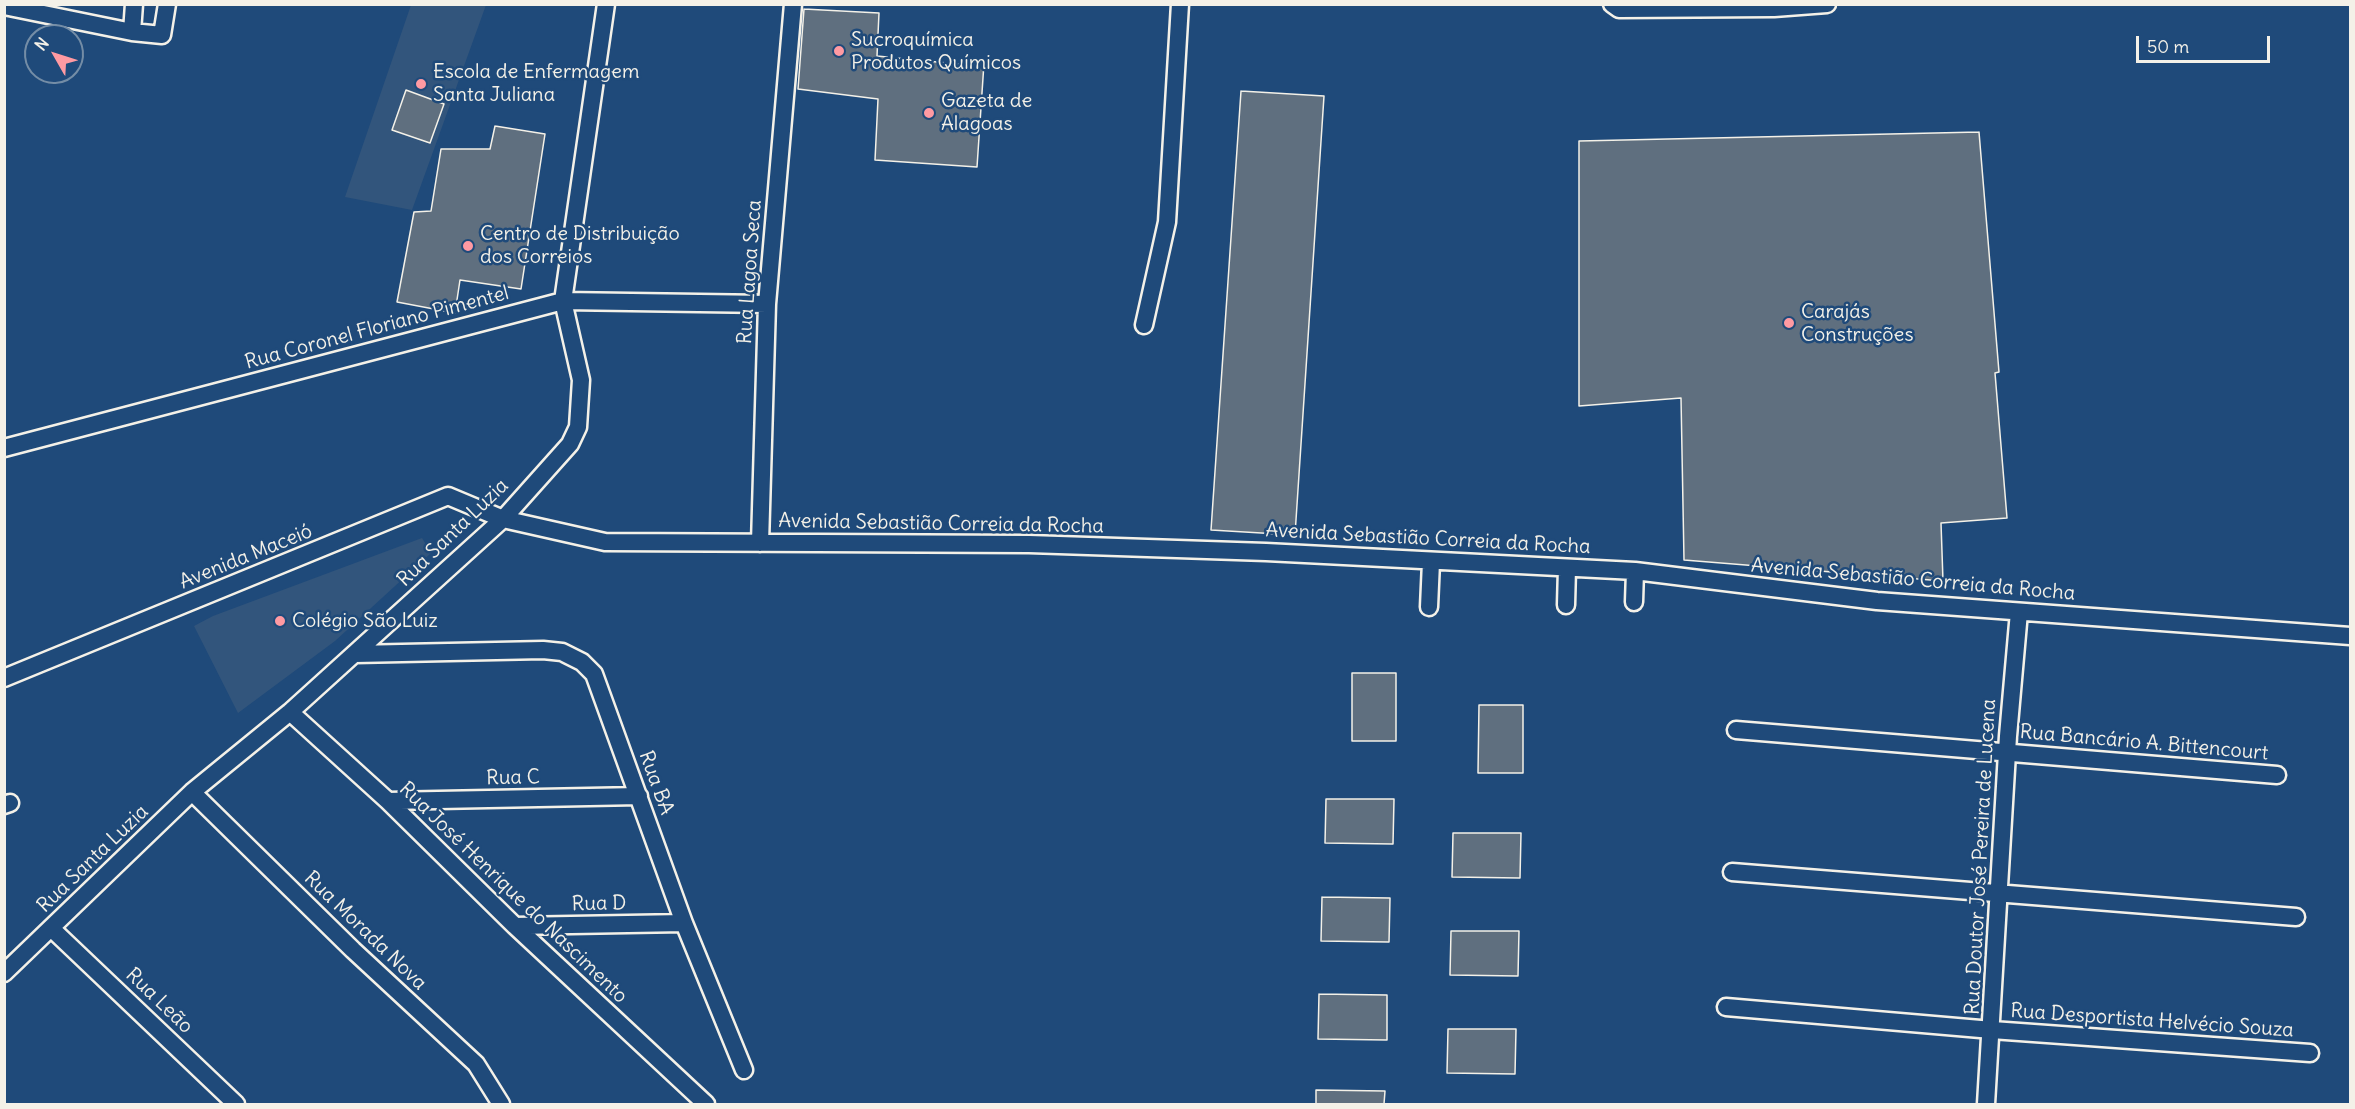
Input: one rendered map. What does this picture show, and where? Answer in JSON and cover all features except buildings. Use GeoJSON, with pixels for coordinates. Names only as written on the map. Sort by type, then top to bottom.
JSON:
{"type":"FeatureCollection","features":[{"type":"Feature","properties":{"kind":"street"},"geometry":{"type":"LineString","coordinates":[[132,32],[134,4]]}},
{"type":"Feature","properties":{"kind":"street"},"geometry":{"type":"LineString","coordinates":[[4,6],[132,32],[162,35],[167,4]]}},
{"type":"Feature","properties":{"kind":"street","name":"Rua Santa Luzia"},"geometry":{"type":"LineString","coordinates":[[4,973],[192,792],[290,712],[502,519],[570,444],[578,427],[581,380],[563,301],[606,4]]}},
{"type":"Feature","properties":{"kind":"street","name":"Rua Lagoa Seca"},"geometry":{"type":"LineString","coordinates":[[760,543],[767,304],[793,4]]}},
{"type":"Feature","properties":{"kind":"street"},"geometry":{"type":"LineString","coordinates":[[1144,325],[1167,222],[1180,4]]}},
{"type":"Feature","properties":{"kind":"street"},"geometry":{"type":"LineString","coordinates":[[1612,4],[1620,9],[1830,5]]}},
{"type":"Feature","properties":{"kind":"street","name":"Rua Coronel Floriano Pimentel"},"geometry":{"type":"LineString","coordinates":[[4,448],[563,301],[767,304]]}},
{"type":"Feature","properties":{"kind":"street","name":"Avenida Maceió"},"geometry":{"type":"LineString","coordinates":[[4,678],[448,496],[502,519]]}},
{"type":"Feature","properties":{"kind":"street","name":"Avenida Sebastião Correia da Rocha"},"geometry":{"type":"LineString","coordinates":[[502,519],[605,542],[1029,544],[1266,552],[1635,571],[1877,601],[2350,636]]}},
{"type":"Feature","properties":{"kind":"street"},"geometry":{"type":"LineString","coordinates":[[1429,607],[1431,562]]}},
{"type":"Feature","properties":{"kind":"street"},"geometry":{"type":"LineString","coordinates":[[1566,605],[1567,568]]}},
{"type":"Feature","properties":{"kind":"street"},"geometry":{"type":"LineString","coordinates":[[1634,603],[1635,571]]}},
{"type":"Feature","properties":{"kind":"street","name":"Rua Doutor José Pereira de Lucena"},"geometry":{"type":"LineString","coordinates":[[1986,1104],[2007,753],[2019,612]]}},
{"type":"Feature","properties":{"kind":"street","name":"Rua BA"},"geometry":{"type":"LineString","coordinates":[[355,654],[543,650],[562,652],[582,662],[594,674],[684,923],[744,1070]]}},
{"type":"Feature","properties":{"kind":"street","name":"Rua José Henrique do Nascimento"},"geometry":{"type":"LineString","coordinates":[[290,712],[388,801],[515,926],[706,1104]]}},
{"type":"Feature","properties":{"kind":"street","name":"Rua Bancário A. Bittencourt"},"geometry":{"type":"LineString","coordinates":[[1736,730],[2277,775]]}},
{"type":"Feature","properties":{"kind":"street","name":"Rua Morada Nova"},"geometry":{"type":"LineString","coordinates":[[192,792],[353,950],[476,1064],[501,1104]]}},
{"type":"Feature","properties":{"kind":"street","name":"Rua C"},"geometry":{"type":"LineString","coordinates":[[388,801],[639,796]]}},
{"type":"Feature","properties":{"kind":"street"},"geometry":{"type":"LineString","coordinates":[[1732,872],[2296,918]]}},
{"type":"Feature","properties":{"kind":"street","name":"Rua D"},"geometry":{"type":"LineString","coordinates":[[515,926],[684,923]]}},
{"type":"Feature","properties":{"kind":"street","name":"Rua Leão"},"geometry":{"type":"LineString","coordinates":[[52,929],[236,1104]]}},
{"type":"Feature","properties":{"kind":"street","name":"Rua Desportista Helvécio Souza"},"geometry":{"type":"LineString","coordinates":[[1726,1007],[1992,1030],[2310,1053]]}},
{"type":"Feature","properties":{"kind":"shaded area","name":"Escola de Enfermagem Santa Juliana"},"geometry":{"type":"Polygon","coordinates":[[[411,5],[486,5],[412,210],[345,197],[411,5]]]}},
{"type":"Feature","properties":{"kind":"shaded area","name":"Colégio São Luiz"},"geometry":{"type":"Polygon","coordinates":[[[422,538],[431,553],[335,641],[238,713],[194,626],[213,616],[422,538]]]}},
{"type":"Feature","properties":{"kind":"place","name":"Sucroquímica Produtos Químicos"},"geometry":{"type":"Point","coordinates":[839,51]}},
{"type":"Feature","properties":{"kind":"place","name":"Escola de Enfermagem Santa Juliana"},"geometry":{"type":"Point","coordinates":[421,84]}},
{"type":"Feature","properties":{"kind":"place","name":"Gazeta de Alagoas"},"geometry":{"type":"Point","coordinates":[929,113]}},
{"type":"Feature","properties":{"kind":"place","name":"Centro de Distribuição dos Correios"},"geometry":{"type":"Point","coordinates":[468,246]}},
{"type":"Feature","properties":{"kind":"place","name":"Carajás Construções"},"geometry":{"type":"Point","coordinates":[1789,323]}},
{"type":"Feature","properties":{"kind":"place","name":"Colégio São Luiz"},"geometry":{"type":"Point","coordinates":[280,621]}}]}
